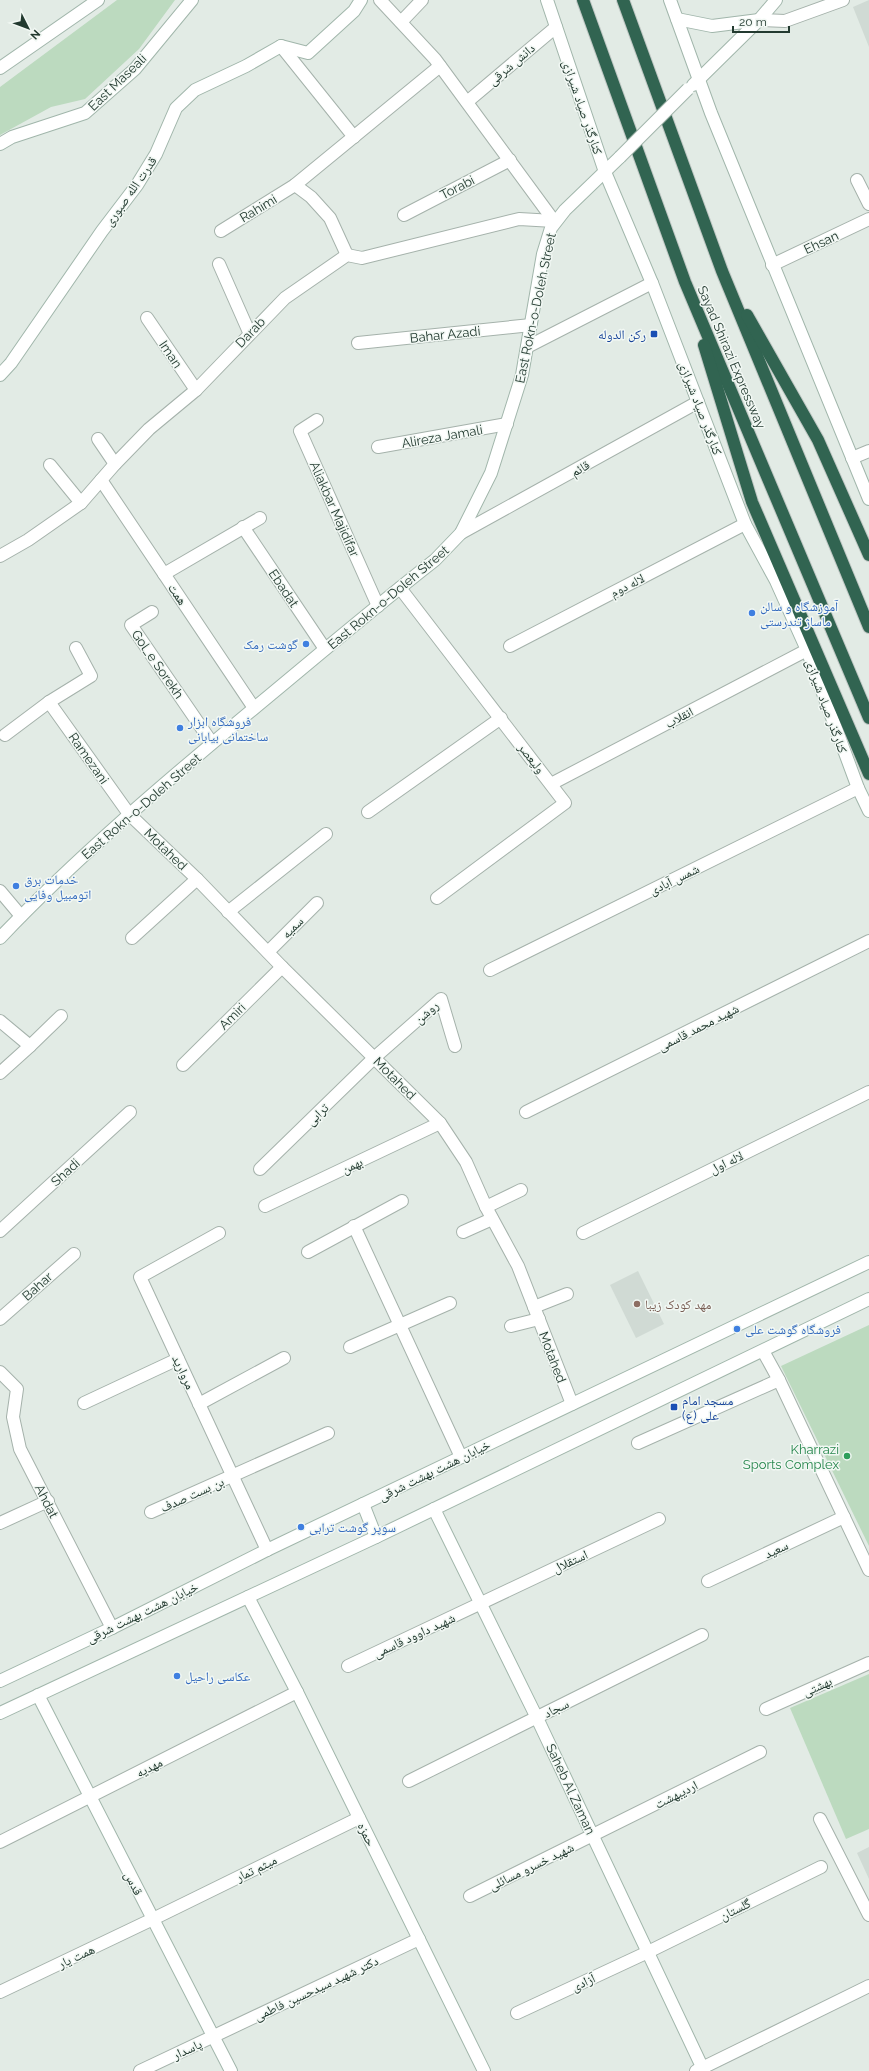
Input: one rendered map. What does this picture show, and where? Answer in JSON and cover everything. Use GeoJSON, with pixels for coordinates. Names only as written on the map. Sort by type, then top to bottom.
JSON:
{"type":"FeatureCollection","features":[{"type":"Feature","properties":{"kind":"highway","name":"Sayad Shirazi Expressway"},"geometry":{"type":"LineString","coordinates":[[583,0],[685,282],[869,718]]}},
{"type":"Feature","properties":{"kind":"highway","name":"Sayad Shirazi Expressway"},"geometry":{"type":"LineString","coordinates":[[623,0],[722,271],[869,627]]}},
{"type":"Feature","properties":{"kind":"highway"},"geometry":{"type":"LineString","coordinates":[[722,271],[818,440],[869,556]]}},
{"type":"Feature","properties":{"kind":"highway"},"geometry":{"type":"LineString","coordinates":[[685,282],[752,502],[869,774]]}},
{"type":"Feature","properties":{"kind":"street"},"geometry":{"type":"LineString","coordinates":[[0,68],[98,0]]}},
{"type":"Feature","properties":{"kind":"street","name":"East Maseali"},"geometry":{"type":"LineString","coordinates":[[0,144],[12,137],[85,113],[135,69],[192,0]]}},
{"type":"Feature","properties":{"kind":"street"},"geometry":{"type":"LineString","coordinates":[[281,46],[308,53],[354,11],[361,0]]}},
{"type":"Feature","properties":{"kind":"street"},"geometry":{"type":"LineString","coordinates":[[380,0],[440,66],[554,221]]}},
{"type":"Feature","properties":{"kind":"street"},"geometry":{"type":"LineString","coordinates":[[401,22],[422,0]]}},
{"type":"Feature","properties":{"kind":"street","name":"کنارگذر صیاد شیرازی"},"geometry":{"type":"LineString","coordinates":[[547,0],[605,172],[652,283],[745,524],[776,581],[807,650],[858,788],[869,811]]}},
{"type":"Feature","properties":{"kind":"street"},"geometry":{"type":"LineString","coordinates":[[670,0],[698,80],[772,265],[869,499]]}},
{"type":"Feature","properties":{"kind":"street","name":"East Rokn-o-Doleh Street"},"geometry":{"type":"LineString","coordinates":[[0,938],[21,916],[129,814],[325,649],[435,560],[461,534],[491,473],[522,375],[543,254],[554,221],[759,20],[776,0]]}},
{"type":"Feature","properties":{"kind":"street"},"geometry":{"type":"LineString","coordinates":[[677,19],[712,26],[759,20],[784,21],[843,0]]}},
{"type":"Feature","properties":{"kind":"street","name":"دانش شرقی"},"geometry":{"type":"LineString","coordinates":[[467,102],[556,27]]}},
{"type":"Feature","properties":{"kind":"street"},"geometry":{"type":"LineString","coordinates":[[281,46],[354,137]]}},
{"type":"Feature","properties":{"kind":"street","name":"قدرت الله صبوری"},"geometry":{"type":"LineString","coordinates":[[0,375],[11,363],[102,230],[137,185],[156,154],[176,108],[195,90],[246,66],[281,46]]}},
{"type":"Feature","properties":{"kind":"street","name":"Rahimi"},"geometry":{"type":"LineString","coordinates":[[220,231],[295,185],[440,66]]}},
{"type":"Feature","properties":{"kind":"street","name":"Torabi"},"geometry":{"type":"LineString","coordinates":[[404,215],[510,160]]}},
{"type":"Feature","properties":{"kind":"street"},"geometry":{"type":"LineString","coordinates":[[857,180],[869,204]]}},
{"type":"Feature","properties":{"kind":"street"},"geometry":{"type":"LineString","coordinates":[[295,185],[311,197],[330,218],[347,255],[362,258],[519,219],[554,221]]}},
{"type":"Feature","properties":{"kind":"street","name":"Ehsan"},"geometry":{"type":"LineString","coordinates":[[772,265],[869,219]]}},
{"type":"Feature","properties":{"kind":"street","name":"Darab"},"geometry":{"type":"LineString","coordinates":[[0,556],[28,540],[81,503],[115,464],[150,429],[196,390],[284,298],[347,255]]}},
{"type":"Feature","properties":{"kind":"street"},"geometry":{"type":"LineString","coordinates":[[219,264],[250,332]]}},
{"type":"Feature","properties":{"kind":"street"},"geometry":{"type":"LineString","coordinates":[[527,347],[652,283]]}},
{"type":"Feature","properties":{"kind":"street","name":"Iman"},"geometry":{"type":"LineString","coordinates":[[147,318],[196,390]]}},
{"type":"Feature","properties":{"kind":"street","name":"Bahar Azadi"},"geometry":{"type":"LineString","coordinates":[[358,343],[531,325]]}},
{"type":"Feature","properties":{"kind":"street","name":"قائم"},"geometry":{"type":"LineString","coordinates":[[461,534],[698,402]]}},
{"type":"Feature","properties":{"kind":"street","name":"Aliakbar Majidifar"},"geometry":{"type":"LineString","coordinates":[[317,420],[300,431],[378,606]]}},
{"type":"Feature","properties":{"kind":"street","name":"Alireza Jamali"},"geometry":{"type":"LineString","coordinates":[[378,447],[507,424]]}},
{"type":"Feature","properties":{"kind":"street"},"geometry":{"type":"LineString","coordinates":[[98,439],[115,464]]}},
{"type":"Feature","properties":{"kind":"street"},"geometry":{"type":"LineString","coordinates":[[852,458],[869,451]]}},
{"type":"Feature","properties":{"kind":"street"},"geometry":{"type":"LineString","coordinates":[[50,465],[81,503]]}},
{"type":"Feature","properties":{"kind":"street","name":"همت"},"geometry":{"type":"LineString","coordinates":[[101,480],[254,708]]}},
{"type":"Feature","properties":{"kind":"street"},"geometry":{"type":"LineString","coordinates":[[164,574],[260,518]]}},
{"type":"Feature","properties":{"kind":"street","name":"لاله دوم"},"geometry":{"type":"LineString","coordinates":[[510,646],[745,524]]}},
{"type":"Feature","properties":{"kind":"street","name":"Ebadat"},"geometry":{"type":"LineString","coordinates":[[243,527],[325,649]]}},
{"type":"Feature","properties":{"kind":"street","name":"ولیعصر"},"geometry":{"type":"LineString","coordinates":[[400,588],[566,803],[437,898]]}},
{"type":"Feature","properties":{"kind":"street","name":"Gol_e Sorekh"},"geometry":{"type":"LineString","coordinates":[[152,612],[131,625],[212,743]]}},
{"type":"Feature","properties":{"kind":"street"},"geometry":{"type":"LineString","coordinates":[[5,735],[48,702],[91,676],[76,648]]}},
{"type":"Feature","properties":{"kind":"street","name":"انقلاب"},"geometry":{"type":"LineString","coordinates":[[551,784],[807,650]]}},
{"type":"Feature","properties":{"kind":"street","name":"Ramezani"},"geometry":{"type":"LineString","coordinates":[[48,702],[129,814]]}},
{"type":"Feature","properties":{"kind":"street"},"geometry":{"type":"LineString","coordinates":[[368,812],[501,718]]}},
{"type":"Feature","properties":{"kind":"street","name":"شمس آبادی"},"geometry":{"type":"LineString","coordinates":[[490,970],[858,788]]}},
{"type":"Feature","properties":{"kind":"street","name":"Motahed"},"geometry":{"type":"LineString","coordinates":[[129,814],[440,1123],[466,1162],[486,1207],[518,1266],[572,1404]]}},
{"type":"Feature","properties":{"kind":"street"},"geometry":{"type":"LineString","coordinates":[[228,912],[326,834]]}},
{"type":"Feature","properties":{"kind":"street"},"geometry":{"type":"LineString","coordinates":[[132,938],[196,879]]}},
{"type":"Feature","properties":{"kind":"street"},"geometry":{"type":"LineString","coordinates":[[0,890],[21,916]]}},
{"type":"Feature","properties":{"kind":"street","name":"سمیه"},"geometry":{"type":"LineString","coordinates":[[268,952],[317,903]]}},
{"type":"Feature","properties":{"kind":"street","name":"شهید محمد قاسمی"},"geometry":{"type":"LineString","coordinates":[[526,1112],[869,941]]}},
{"type":"Feature","properties":{"kind":"street","name":"Amiri"},"geometry":{"type":"LineString","coordinates":[[183,1065],[282,967]]}},
{"type":"Feature","properties":{"kind":"street","name":"روشن"},"geometry":{"type":"LineString","coordinates":[[374,1058],[440,999],[455,1046]]}},
{"type":"Feature","properties":{"kind":"street"},"geometry":{"type":"LineString","coordinates":[[0,1073],[60,1016]]}},
{"type":"Feature","properties":{"kind":"street"},"geometry":{"type":"LineString","coordinates":[[0,1021],[30,1046]]}},
{"type":"Feature","properties":{"kind":"street","name":"ترابی"},"geometry":{"type":"LineString","coordinates":[[260,1169],[374,1058]]}},
{"type":"Feature","properties":{"kind":"street","name":"لاله اول"},"geometry":{"type":"LineString","coordinates":[[583,1232],[869,1092]]}},
{"type":"Feature","properties":{"kind":"street","name":"Shadi"},"geometry":{"type":"LineString","coordinates":[[0,1231],[130,1112]]}},
{"type":"Feature","properties":{"kind":"street","name":"بهمن"},"geometry":{"type":"LineString","coordinates":[[265,1206],[440,1123]]}},
{"type":"Feature","properties":{"kind":"street"},"geometry":{"type":"LineString","coordinates":[[486,1207],[521,1190]]}},
{"type":"Feature","properties":{"kind":"street"},"geometry":{"type":"LineString","coordinates":[[308,1252],[402,1201]]}},
{"type":"Feature","properties":{"kind":"street"},"geometry":{"type":"LineString","coordinates":[[463,1232],[492,1219]]}},
{"type":"Feature","properties":{"kind":"street"},"geometry":{"type":"LineString","coordinates":[[354,1226],[461,1457]]}},
{"type":"Feature","properties":{"kind":"street","name":"مروارید"},"geometry":{"type":"LineString","coordinates":[[219,1233],[140,1277],[267,1550]]}},
{"type":"Feature","properties":{"kind":"street","name":"Bahar"},"geometry":{"type":"LineString","coordinates":[[0,1319],[74,1254]]}},
{"type":"Feature","properties":{"kind":"street","name":"خیابان هشت بهشت شرقی"},"geometry":{"type":"LineString","coordinates":[[0,1681],[112,1628],[267,1550],[869,1262]]}},
{"type":"Feature","properties":{"kind":"street"},"geometry":{"type":"LineString","coordinates":[[512,1326],[567,1294]]}},
{"type":"Feature","properties":{"kind":"street"},"geometry":{"type":"LineString","coordinates":[[0,1713],[376,1537],[869,1299]]}},
{"type":"Feature","properties":{"kind":"street"},"geometry":{"type":"LineString","coordinates":[[350,1347],[399,1324],[450,1303]]}},
{"type":"Feature","properties":{"kind":"street"},"geometry":{"type":"LineString","coordinates":[[762,1350],[779,1380],[869,1570]]}},
{"type":"Feature","properties":{"kind":"street"},"geometry":{"type":"LineString","coordinates":[[199,1404],[284,1358]]}},
{"type":"Feature","properties":{"kind":"street"},"geometry":{"type":"LineString","coordinates":[[84,1403],[178,1359]]}},
{"type":"Feature","properties":{"kind":"street","name":"Ahdat"},"geometry":{"type":"LineString","coordinates":[[0,1372],[17,1389],[13,1417],[20,1448],[112,1628]]}},
{"type":"Feature","properties":{"kind":"street"},"geometry":{"type":"LineString","coordinates":[[638,1443],[779,1380]]}},
{"type":"Feature","properties":{"kind":"street","name":"بن بست صدف"},"geometry":{"type":"LineString","coordinates":[[151,1512],[328,1433]]}},
{"type":"Feature","properties":{"kind":"street"},"geometry":{"type":"LineString","coordinates":[[0,1523],[48,1501]]}},
{"type":"Feature","properties":{"kind":"street"},"geometry":{"type":"LineString","coordinates":[[363,1504],[376,1537]]}},
{"type":"Feature","properties":{"kind":"street","name":"Saheb Al Zaman"},"geometry":{"type":"LineString","coordinates":[[434,1509],[537,1718],[648,1952],[701,2070]]}},
{"type":"Feature","properties":{"kind":"street","name":"سعید"},"geometry":{"type":"LineString","coordinates":[[708,1581],[844,1517]]}},
{"type":"Feature","properties":{"kind":"street","name":"استقلال"},"geometry":{"type":"LineString","coordinates":[[480,1603],[659,1519]]}},
{"type":"Feature","properties":{"kind":"street","name":"حمزه"},"geometry":{"type":"LineString","coordinates":[[248,1597],[297,1692],[419,1938],[482,2070]]}},
{"type":"Feature","properties":{"kind":"street","name":"شهید داوود قاسمی"},"geometry":{"type":"LineString","coordinates":[[348,1666],[480,1603]]}},
{"type":"Feature","properties":{"kind":"street","name":"سجاد"},"geometry":{"type":"LineString","coordinates":[[409,1782],[702,1635]]}},
{"type":"Feature","properties":{"kind":"street","name":"بهشتی"},"geometry":{"type":"LineString","coordinates":[[766,1709],[869,1663]]}},
{"type":"Feature","properties":{"kind":"street","name":"مهدیه"},"geometry":{"type":"LineString","coordinates":[[0,1842],[297,1692]]}},
{"type":"Feature","properties":{"kind":"street","name":"قدس"},"geometry":{"type":"LineString","coordinates":[[38,1695],[230,2071]]}},
{"type":"Feature","properties":{"kind":"street","name":"اردیبهشت"},"geometry":{"type":"LineString","coordinates":[[593,1836],[760,1752]]}},
{"type":"Feature","properties":{"kind":"street","name":"میثم تمار"},"geometry":{"type":"LineString","coordinates":[[153,1919],[359,1818]]}},
{"type":"Feature","properties":{"kind":"street"},"geometry":{"type":"LineString","coordinates":[[820,1820],[869,1915]]}},
{"type":"Feature","properties":{"kind":"street","name":"شهید خسرو مسائلی"},"geometry":{"type":"LineString","coordinates":[[470,1896],[593,1836]]}},
{"type":"Feature","properties":{"kind":"street","name":"گلستان"},"geometry":{"type":"LineString","coordinates":[[648,1952],[821,1867]]}},
{"type":"Feature","properties":{"kind":"street","name":"همت یار"},"geometry":{"type":"LineString","coordinates":[[0,1992],[153,1919]]}},
{"type":"Feature","properties":{"kind":"street","name":"دکتر شهید سیدحسین فاطمی"},"geometry":{"type":"LineString","coordinates":[[213,2037],[419,1938]]}},
{"type":"Feature","properties":{"kind":"street","name":"آزادی"},"geometry":{"type":"LineString","coordinates":[[518,2013],[648,1952]]}},
{"type":"Feature","properties":{"kind":"street"},"geometry":{"type":"LineString","coordinates":[[701,2070],[869,1986]]}},
{"type":"Feature","properties":{"kind":"street","name":"پاسدار"},"geometry":{"type":"LineString","coordinates":[[140,2071],[213,2037]]}},
{"type":"Feature","properties":{"kind":"shaded area"},"geometry":{"type":"Polygon","coordinates":[[[869,0],[869,47],[853,7],[869,0]]]}},
{"type":"Feature","properties":{"kind":"shaded area","name":"مهد کودک زیبا"},"geometry":{"type":"Polygon","coordinates":[[[638,1271],[664,1324],[636,1338],[610,1285],[638,1271]]]}},
{"type":"Feature","properties":{"kind":"shaded area"},"geometry":{"type":"Polygon","coordinates":[[[869,1847],[869,1879],[857,1853],[869,1847]]]}},
{"type":"Feature","properties":{"kind":"green space"},"geometry":{"type":"Polygon","coordinates":[[[117,0],[175,0],[139,49],[85,99],[51,107],[0,135],[0,87],[117,0]]]}},
{"type":"Feature","properties":{"kind":"green space","name":"Kharrazi Sports Complex"},"geometry":{"type":"Polygon","coordinates":[[[869,1325],[869,1546],[781,1366],[869,1325]]]}},
{"type":"Feature","properties":{"kind":"green space"},"geometry":{"type":"Polygon","coordinates":[[[869,1674],[869,1829],[846,1839],[790,1708],[869,1674]]]}},
{"type":"Feature","properties":{"kind":"place","name":"رکن الدوله"},"geometry":{"type":"Point","coordinates":[654,334]}},
{"type":"Feature","properties":{"kind":"place","name":"آموزشگاه و سالن ماساژ تندرستی"},"geometry":{"type":"Point","coordinates":[752,613]}},
{"type":"Feature","properties":{"kind":"place","name":"گوشت رمک"},"geometry":{"type":"Point","coordinates":[306,644]}},
{"type":"Feature","properties":{"kind":"place","name":"فروشگاه ابزار ساختمانی بیابانی"},"geometry":{"type":"Point","coordinates":[180,728]}},
{"type":"Feature","properties":{"kind":"place","name":"خدمات برق اتومبیل وفایی"},"geometry":{"type":"Point","coordinates":[16,886]}},
{"type":"Feature","properties":{"kind":"place","name":"مهد کودک زیبا"},"geometry":{"type":"Point","coordinates":[637,1304]}},
{"type":"Feature","properties":{"kind":"place","name":"فروشگاه گوشت علی"},"geometry":{"type":"Point","coordinates":[737,1329]}},
{"type":"Feature","properties":{"kind":"place","name":"مسجد امام علی (ع)"},"geometry":{"type":"Point","coordinates":[674,1407]}},
{"type":"Feature","properties":{"kind":"place","name":"Kharrazi Sports Complex"},"geometry":{"type":"Point","coordinates":[847,1456]}},
{"type":"Feature","properties":{"kind":"place","name":"سوپر گوشت ترابی"},"geometry":{"type":"Point","coordinates":[301,1527]}},
{"type":"Feature","properties":{"kind":"place","name":"عکاسی راحیل"},"geometry":{"type":"Point","coordinates":[177,1676]}}]}
